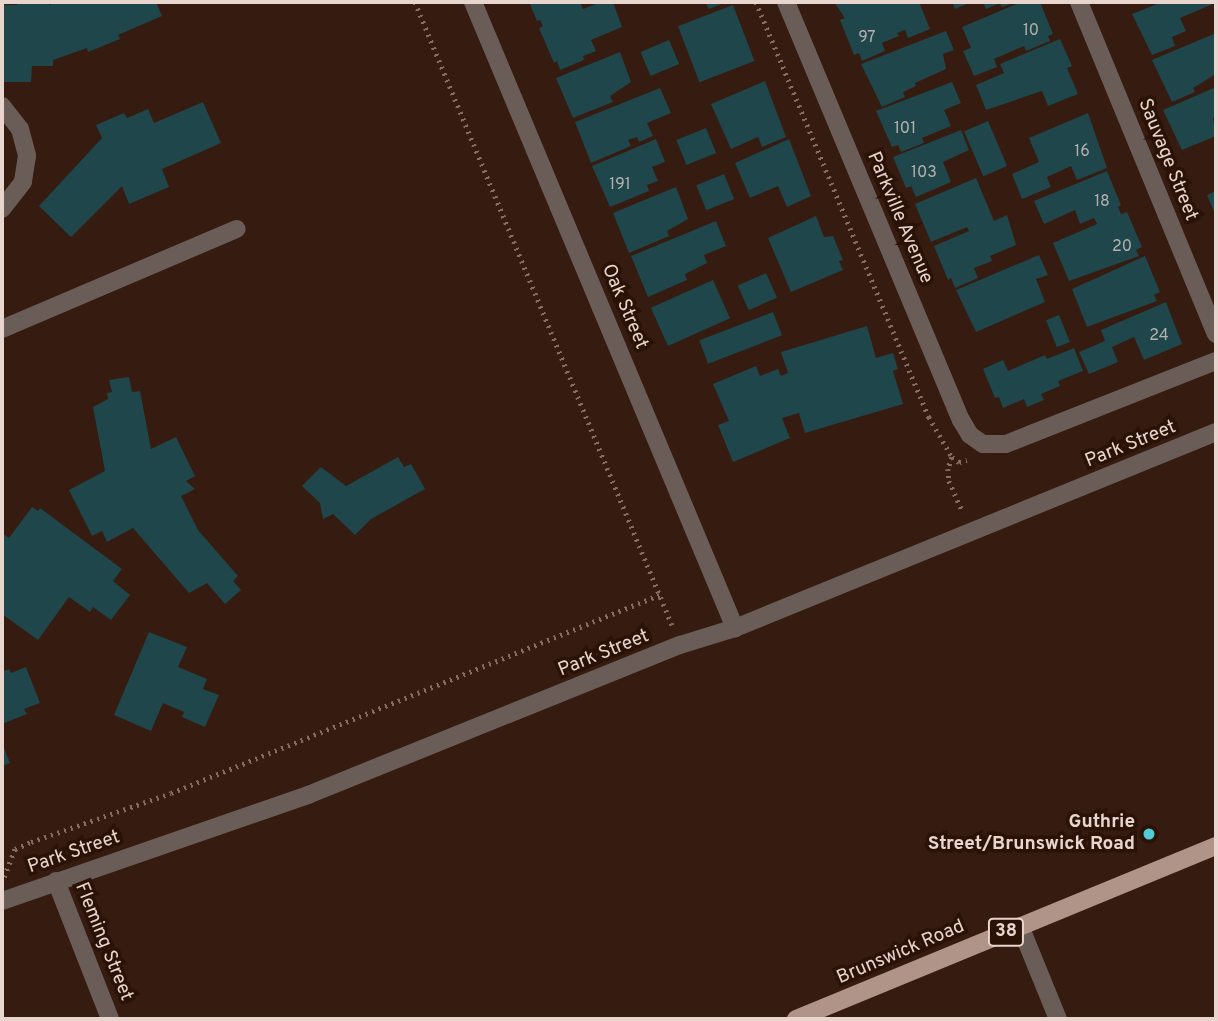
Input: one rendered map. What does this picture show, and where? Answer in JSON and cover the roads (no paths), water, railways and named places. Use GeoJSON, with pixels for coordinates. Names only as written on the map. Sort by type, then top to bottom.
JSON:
{"type":"FeatureCollection","features":[{"type":"Feature","properties":{"kind":"main road","name":"Brunswick Road"},"geometry":{"type":"LineString","coordinates":[[796,1019],[1216,846]]}},
{"type":"Feature","properties":{"kind":"street","name":"Oak Street"},"geometry":{"type":"LineString","coordinates":[[473,2],[735,628]]}},
{"type":"Feature","properties":{"kind":"street","name":"Parkville Avenue"},"geometry":{"type":"LineString","coordinates":[[786,2],[970,435],[983,444],[1006,444],[1216,361]]}},
{"type":"Feature","properties":{"kind":"street","name":"Sauvage Street"},"geometry":{"type":"LineString","coordinates":[[1079,2],[1216,334]]}},
{"type":"Feature","properties":{"kind":"street"},"geometry":{"type":"LineString","coordinates":[[2,106],[20,129],[27,156],[23,182],[2,209]]}},
{"type":"Feature","properties":{"kind":"street"},"geometry":{"type":"LineString","coordinates":[[2,328],[237,229]]}},
{"type":"Feature","properties":{"kind":"street","name":"Park Street"},"geometry":{"type":"LineString","coordinates":[[2,901],[308,795],[680,646],[735,628],[1216,432]]}},
{"type":"Feature","properties":{"kind":"street","name":"Fleming Street"},"geometry":{"type":"LineString","coordinates":[[56,881],[110,1019]]}},
{"type":"Feature","properties":{"kind":"street"},"geometry":{"type":"LineString","coordinates":[[1020,926],[1058,1019]]}},
{"type":"Feature","properties":{"kind":"place","name":"Guthrie Street/Brunswick Road"},"geometry":{"type":"Point","coordinates":[1149,834]}}]}
